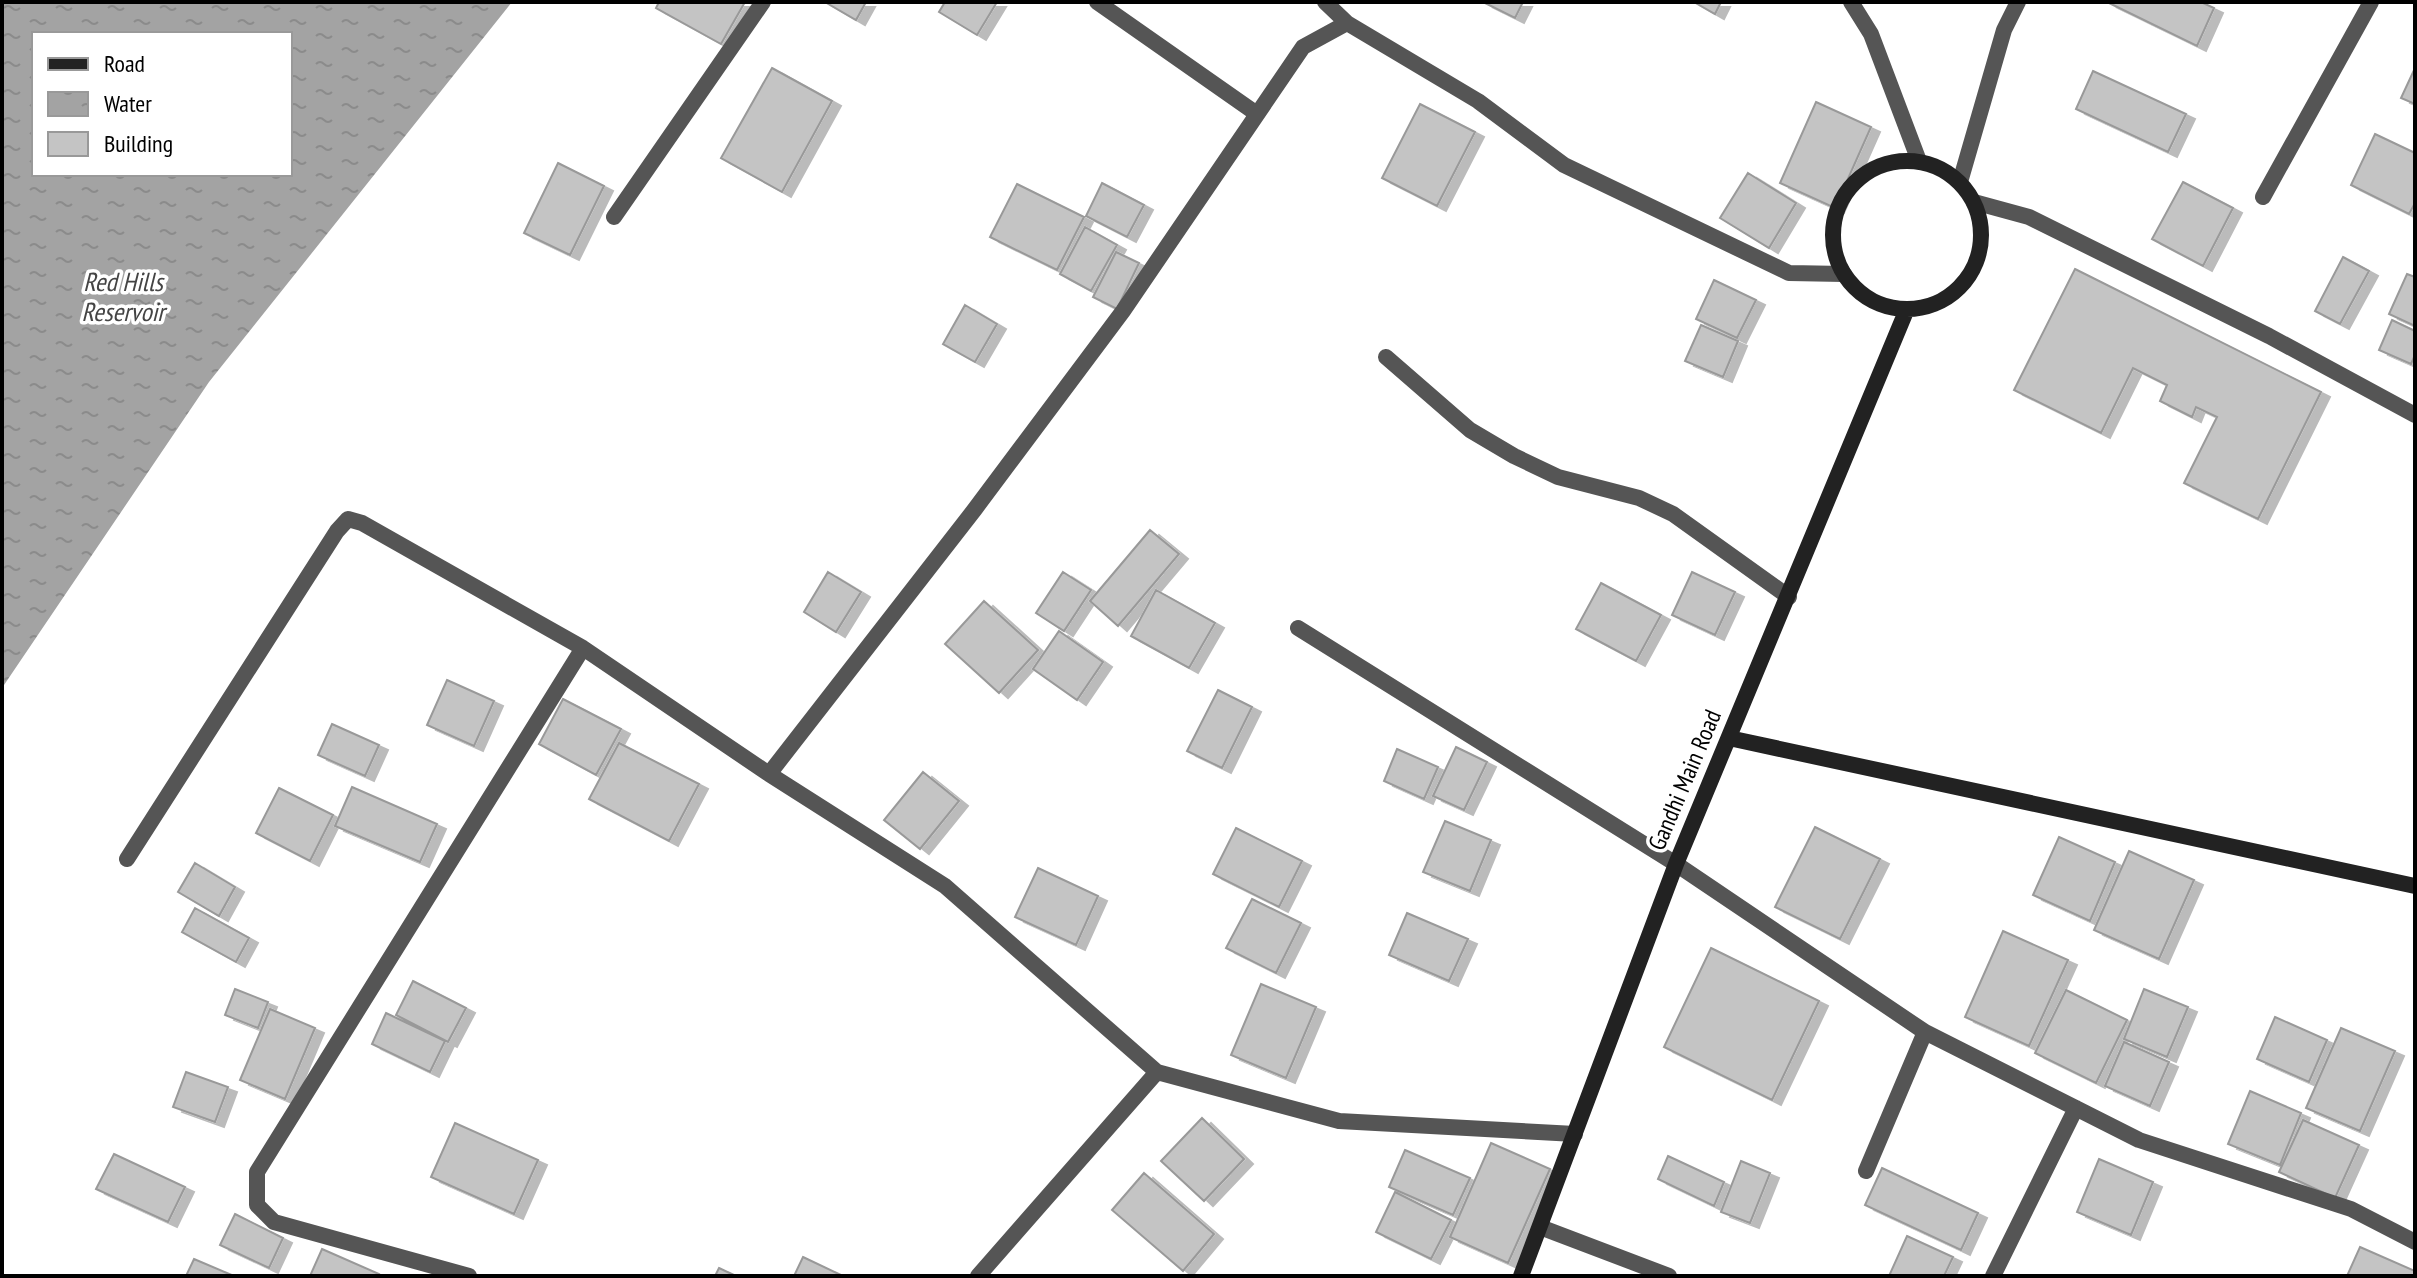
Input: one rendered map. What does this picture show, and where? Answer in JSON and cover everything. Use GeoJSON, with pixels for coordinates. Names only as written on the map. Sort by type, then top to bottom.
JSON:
{"type":"FeatureCollection","features":[{"type":"Feature","properties":{"kind":"street"},"geometry":{"type":"LineString","coordinates":[[614,217],[763,2]]}},
{"type":"Feature","properties":{"kind":"street"},"geometry":{"type":"LineString","coordinates":[[1097,2],[1257,114]]}},
{"type":"Feature","properties":{"kind":"street"},"geometry":{"type":"LineString","coordinates":[[1325,2],[1347,23],[1478,101],[1564,165],[1789,273],[1844,274]]}},
{"type":"Feature","properties":{"kind":"street"},"geometry":{"type":"LineString","coordinates":[[1851,2],[1871,34],[1919,161]]}},
{"type":"Feature","properties":{"kind":"street"},"geometry":{"type":"LineString","coordinates":[[1960,182],[2004,30],[2018,2]]}},
{"type":"Feature","properties":{"kind":"street"},"geometry":{"type":"LineString","coordinates":[[2263,197],[2371,2]]}},
{"type":"Feature","properties":{"kind":"street"},"geometry":{"type":"LineString","coordinates":[[769,774],[975,509],[1123,311],[1303,47],[1347,23]]}},
{"type":"Feature","properties":{"kind":"street"},"geometry":{"type":"LineString","coordinates":[[1919,161],[1941,168],[1960,182],[1974,202],[1981,225],[1980,250],[1970,273],[1954,292],[1932,305],[1907,309],[1883,305],[1861,293],[1844,274],[1835,251],[1834,226],[1840,203],[1853,184],[1872,169],[1895,162],[1919,161]]}},
{"type":"Feature","properties":{"kind":"street"},"geometry":{"type":"LineString","coordinates":[[1974,202],[2029,217],[2269,336],[2415,415]]}},
{"type":"Feature","properties":{"kind":"street","name":"Gandhi Main Road"},"geometry":{"type":"LineString","coordinates":[[1521,1276],[1676,864],[1907,309]]}},
{"type":"Feature","properties":{"kind":"street"},"geometry":{"type":"LineString","coordinates":[[1386,357],[1470,430],[1558,477],[1639,498],[1673,514],[1789,597]]}},
{"type":"Feature","properties":{"kind":"street"},"geometry":{"type":"LineString","coordinates":[[127,859],[337,531],[348,519],[362,523],[583,648],[769,774],[945,886],[1157,1072],[1339,1121],[1575,1134]]}},
{"type":"Feature","properties":{"kind":"street"},"geometry":{"type":"LineString","coordinates":[[1298,628],[1676,864],[1925,1032],[2139,1140],[2351,1209],[2415,1242]]}},
{"type":"Feature","properties":{"kind":"street"},"geometry":{"type":"LineString","coordinates":[[469,1276],[274,1222],[257,1205],[257,1172],[583,648]]}},
{"type":"Feature","properties":{"kind":"street"},"geometry":{"type":"LineString","coordinates":[[1729,738],[2415,886]]}},
{"type":"Feature","properties":{"kind":"street"},"geometry":{"type":"LineString","coordinates":[[1866,1171],[1925,1032]]}},
{"type":"Feature","properties":{"kind":"street"},"geometry":{"type":"LineString","coordinates":[[978,1276],[1157,1072]]}},
{"type":"Feature","properties":{"kind":"street"},"geometry":{"type":"LineString","coordinates":[[1993,1276],[2076,1108]]}},
{"type":"Feature","properties":{"kind":"street"},"geometry":{"type":"LineString","coordinates":[[1540,1227],[1669,1276]]}},
{"type":"Feature","properties":{"kind":"water","name":"Red Hills Reservoir"},"geometry":{"type":"Polygon","coordinates":[[[2,2],[512,2],[209,382],[2,688],[2,2]]]}},
{"type":"Feature","properties":{"kind":"building"},"geometry":{"type":"Polygon","coordinates":[[[659,2],[745,2],[721,44],[656,8],[659,2]]]}},
{"type":"Feature","properties":{"kind":"building"},"geometry":{"type":"Polygon","coordinates":[[[825,2],[866,2],[856,20],[825,2]]]}},
{"type":"Feature","properties":{"kind":"building"},"geometry":{"type":"Polygon","coordinates":[[[945,2],[997,2],[977,35],[939,12],[945,2]]]}},
{"type":"Feature","properties":{"kind":"building"},"geometry":{"type":"Polygon","coordinates":[[[1483,2],[1523,2],[1515,18],[1483,2]]]}},
{"type":"Feature","properties":{"kind":"building"},"geometry":{"type":"Polygon","coordinates":[[[1694,2],[1721,2],[1715,14],[1694,2]]]}},
{"type":"Feature","properties":{"kind":"building"},"geometry":{"type":"Polygon","coordinates":[[[2107,2],[2201,2],[2214,8],[2197,46],[2107,2]]]}},
{"type":"Feature","properties":{"kind":"building"},"geometry":{"type":"Polygon","coordinates":[[[772,68],[832,101],[782,192],[721,158],[772,68]]]}},
{"type":"Feature","properties":{"kind":"building"},"geometry":{"type":"Polygon","coordinates":[[[2415,68],[2415,104],[2401,98],[2415,68]]]}},
{"type":"Feature","properties":{"kind":"building"},"geometry":{"type":"Polygon","coordinates":[[[2093,71],[2186,114],[2168,152],[2076,109],[2093,71]]]}},
{"type":"Feature","properties":{"kind":"building"},"geometry":{"type":"Polygon","coordinates":[[[1816,102],[1871,127],[1835,208],[1780,183],[1816,102]]]}},
{"type":"Feature","properties":{"kind":"building"},"geometry":{"type":"Polygon","coordinates":[[[1420,104],[1475,132],[1437,206],[1382,178],[1420,104]]]}},
{"type":"Feature","properties":{"kind":"building"},"geometry":{"type":"Polygon","coordinates":[[[2375,134],[2415,153],[2415,203],[2409,214],[2351,185],[2375,134]]]}},
{"type":"Feature","properties":{"kind":"building"},"geometry":{"type":"Polygon","coordinates":[[[558,163],[604,186],[570,255],[524,233],[558,163]]]}},
{"type":"Feature","properties":{"kind":"building"},"geometry":{"type":"Polygon","coordinates":[[[1748,173],[1796,203],[1769,248],[1720,218],[1748,173]]]}},
{"type":"Feature","properties":{"kind":"building"},"geometry":{"type":"Polygon","coordinates":[[[2183,182],[2233,208],[2203,266],[2152,239],[2183,182]]]}},
{"type":"Feature","properties":{"kind":"building"},"geometry":{"type":"Polygon","coordinates":[[[1102,183],[1144,205],[1127,237],[1086,216],[1102,183]]]}},
{"type":"Feature","properties":{"kind":"building"},"geometry":{"type":"Polygon","coordinates":[[[1017,184],[1084,217],[1057,270],[990,237],[1017,184]]]}},
{"type":"Feature","properties":{"kind":"building"},"geometry":{"type":"Polygon","coordinates":[[[1085,227],[1117,245],[1091,291],[1060,274],[1085,227]]]}},
{"type":"Feature","properties":{"kind":"building"},"geometry":{"type":"Polygon","coordinates":[[[1116,252],[1139,263],[1117,309],[1093,297],[1116,252]]]}},
{"type":"Feature","properties":{"kind":"building"},"geometry":{"type":"Polygon","coordinates":[[[2343,257],[2369,271],[2340,324],[2315,311],[2343,257]]]}},
{"type":"Feature","properties":{"kind":"building"},"geometry":{"type":"Polygon","coordinates":[[[2075,269],[2321,392],[2258,519],[2184,483],[2217,417],[2196,407],[2192,417],[2160,401],[2167,385],[2133,368],[2101,433],[2014,390],[2075,269]]]}},
{"type":"Feature","properties":{"kind":"building"},"geometry":{"type":"Polygon","coordinates":[[[2407,274],[2415,277],[2415,326],[2389,314],[2407,274]]]}},
{"type":"Feature","properties":{"kind":"building"},"geometry":{"type":"Polygon","coordinates":[[[1714,280],[1756,300],[1737,338],[1696,319],[1714,280]]]}},
{"type":"Feature","properties":{"kind":"building"},"geometry":{"type":"Polygon","coordinates":[[[965,305],[997,324],[975,362],[943,344],[965,305]]]}},
{"type":"Feature","properties":{"kind":"building"},"geometry":{"type":"Polygon","coordinates":[[[2392,320],[2415,331],[2415,355],[2411,364],[2379,350],[2392,320]]]}},
{"type":"Feature","properties":{"kind":"building"},"geometry":{"type":"Polygon","coordinates":[[[1701,325],[1738,341],[1723,377],[1685,361],[1701,325]]]}},
{"type":"Feature","properties":{"kind":"building"},"geometry":{"type":"Polygon","coordinates":[[[1150,530],[1179,554],[1118,626],[1090,601],[1150,530]]]}},
{"type":"Feature","properties":{"kind":"building"},"geometry":{"type":"Polygon","coordinates":[[[828,572],[861,592],[836,632],[804,612],[828,572]]]}},
{"type":"Feature","properties":{"kind":"building"},"geometry":{"type":"Polygon","coordinates":[[[1063,572],[1091,590],[1064,631],[1036,613],[1063,572]]]}},
{"type":"Feature","properties":{"kind":"building"},"geometry":{"type":"Polygon","coordinates":[[[1692,572],[1735,592],[1715,635],[1672,615],[1692,572]]]}},
{"type":"Feature","properties":{"kind":"building"},"geometry":{"type":"Polygon","coordinates":[[[1601,583],[1661,615],[1636,661],[1576,629],[1601,583]]]}},
{"type":"Feature","properties":{"kind":"building"},"geometry":{"type":"Polygon","coordinates":[[[1156,590],[1215,623],[1189,668],[1131,636],[1156,590]]]}},
{"type":"Feature","properties":{"kind":"building"},"geometry":{"type":"Polygon","coordinates":[[[984,601],[1038,650],[999,693],[945,644],[984,601]]]}},
{"type":"Feature","properties":{"kind":"building"},"geometry":{"type":"Polygon","coordinates":[[[1059,631],[1103,662],[1077,700],[1033,669],[1059,631]]]}},
{"type":"Feature","properties":{"kind":"building"},"geometry":{"type":"Polygon","coordinates":[[[447,680],[494,701],[474,746],[427,725],[447,680]]]}},
{"type":"Feature","properties":{"kind":"building"},"geometry":{"type":"Polygon","coordinates":[[[1218,690],[1252,707],[1222,768],[1187,751],[1218,690]]]}},
{"type":"Feature","properties":{"kind":"building"},"geometry":{"type":"Polygon","coordinates":[[[563,699],[621,729],[596,775],[539,744],[563,699]]]}},
{"type":"Feature","properties":{"kind":"building"},"geometry":{"type":"Polygon","coordinates":[[[332,724],[379,745],[365,776],[318,755],[332,724]]]}},
{"type":"Feature","properties":{"kind":"building"},"geometry":{"type":"Polygon","coordinates":[[[619,743],[699,784],[669,841],[589,799],[619,743]]]}},
{"type":"Feature","properties":{"kind":"building"},"geometry":{"type":"Polygon","coordinates":[[[1456,747],[1487,762],[1464,810],[1433,796],[1456,747]]]}},
{"type":"Feature","properties":{"kind":"building"},"geometry":{"type":"Polygon","coordinates":[[[1397,749],[1438,767],[1424,799],[1384,781],[1397,749]]]}},
{"type":"Feature","properties":{"kind":"building"},"geometry":{"type":"Polygon","coordinates":[[[923,772],[959,801],[920,849],[884,820],[923,772]]]}},
{"type":"Feature","properties":{"kind":"building"},"geometry":{"type":"Polygon","coordinates":[[[352,787],[437,824],[420,862],[335,826],[352,787]]]}},
{"type":"Feature","properties":{"kind":"building"},"geometry":{"type":"Polygon","coordinates":[[[279,788],[333,815],[310,861],[256,833],[279,788]]]}},
{"type":"Feature","properties":{"kind":"building"},"geometry":{"type":"Polygon","coordinates":[[[1445,821],[1491,840],[1470,891],[1423,872],[1445,821]]]}},
{"type":"Feature","properties":{"kind":"building"},"geometry":{"type":"Polygon","coordinates":[[[1815,827],[1880,859],[1840,939],[1775,907],[1815,827]]]}},
{"type":"Feature","properties":{"kind":"building"},"geometry":{"type":"Polygon","coordinates":[[[1236,828],[1302,861],[1279,907],[1213,874],[1236,828]]]}},
{"type":"Feature","properties":{"kind":"building"},"geometry":{"type":"Polygon","coordinates":[[[2059,837],[2115,862],[2090,921],[2033,895],[2059,837]]]}},
{"type":"Feature","properties":{"kind":"building"},"geometry":{"type":"Polygon","coordinates":[[[2129,851],[2194,880],[2159,959],[2094,930],[2129,851]]]}},
{"type":"Feature","properties":{"kind":"building"},"geometry":{"type":"Polygon","coordinates":[[[195,863],[235,887],[219,916],[178,892],[195,863]]]}},
{"type":"Feature","properties":{"kind":"building"},"geometry":{"type":"Polygon","coordinates":[[[1038,868],[1098,896],[1076,945],[1015,917],[1038,868]]]}},
{"type":"Feature","properties":{"kind":"building"},"geometry":{"type":"Polygon","coordinates":[[[1252,899],[1301,923],[1276,973],[1226,948],[1252,899]]]}},
{"type":"Feature","properties":{"kind":"building"},"geometry":{"type":"Polygon","coordinates":[[[195,908],[249,938],[236,962],[182,932],[195,908]]]}},
{"type":"Feature","properties":{"kind":"building"},"geometry":{"type":"Polygon","coordinates":[[[1407,913],[1468,939],[1449,981],[1389,955],[1407,913]]]}},
{"type":"Feature","properties":{"kind":"building"},"geometry":{"type":"Polygon","coordinates":[[[2003,931],[2068,960],[2029,1046],[1965,1017],[2003,931]]]}},
{"type":"Feature","properties":{"kind":"building"},"geometry":{"type":"Polygon","coordinates":[[[1711,948],[1819,1001],[1772,1100],[1664,1047],[1711,948]]]}},
{"type":"Feature","properties":{"kind":"building"},"geometry":{"type":"Polygon","coordinates":[[[413,981],[466,1008],[448,1042],[396,1015],[413,981]]]}},
{"type":"Feature","properties":{"kind":"building"},"geometry":{"type":"Polygon","coordinates":[[[1261,984],[1316,1007],[1286,1078],[1231,1055],[1261,984]]]}},
{"type":"Feature","properties":{"kind":"building"},"geometry":{"type":"Polygon","coordinates":[[[235,989],[268,1002],[258,1028],[225,1015],[235,989]]]}},
{"type":"Feature","properties":{"kind":"building"},"geometry":{"type":"Polygon","coordinates":[[[2144,989],[2188,1007],[2167,1057],[2124,1039],[2144,989]]]}},
{"type":"Feature","properties":{"kind":"building"},"geometry":{"type":"Polygon","coordinates":[[[2066,990],[2127,1020],[2096,1083],[2035,1053],[2066,990]]]}},
{"type":"Feature","properties":{"kind":"building"},"geometry":{"type":"Polygon","coordinates":[[[270,1009],[315,1028],[285,1099],[240,1080],[270,1009]]]}},
{"type":"Feature","properties":{"kind":"building"},"geometry":{"type":"Polygon","coordinates":[[[386,1013],[445,1041],[430,1072],[372,1044],[386,1013]]]}},
{"type":"Feature","properties":{"kind":"building"},"geometry":{"type":"Polygon","coordinates":[[[2275,1017],[2327,1040],[2309,1082],[2257,1059],[2275,1017]]]}},
{"type":"Feature","properties":{"kind":"building"},"geometry":{"type":"Polygon","coordinates":[[[2341,1028],[2395,1051],[2360,1131],[2306,1108],[2341,1028]]]}},
{"type":"Feature","properties":{"kind":"building"},"geometry":{"type":"Polygon","coordinates":[[[2124,1042],[2169,1062],[2150,1106],[2105,1086],[2124,1042]]]}},
{"type":"Feature","properties":{"kind":"building"},"geometry":{"type":"Polygon","coordinates":[[[186,1072],[228,1087],[215,1122],[173,1107],[186,1072]]]}},
{"type":"Feature","properties":{"kind":"building"},"geometry":{"type":"Polygon","coordinates":[[[2250,1091],[2301,1113],[2280,1165],[2228,1144],[2250,1091]]]}},
{"type":"Feature","properties":{"kind":"building"},"geometry":{"type":"Polygon","coordinates":[[[1202,1118],[1244,1159],[1204,1201],[1161,1161],[1202,1118]]]}},
{"type":"Feature","properties":{"kind":"building"},"geometry":{"type":"Polygon","coordinates":[[[2303,1120],[2359,1145],[2335,1198],[2279,1172],[2303,1120]]]}},
{"type":"Feature","properties":{"kind":"building"},"geometry":{"type":"Polygon","coordinates":[[[455,1123],[538,1160],[514,1214],[431,1177],[455,1123]]]}},
{"type":"Feature","properties":{"kind":"building"},"geometry":{"type":"Polygon","coordinates":[[[1491,1143],[1550,1169],[1508,1263],[1450,1237],[1491,1143]]]}},
{"type":"Feature","properties":{"kind":"building"},"geometry":{"type":"Polygon","coordinates":[[[1405,1150],[1470,1178],[1453,1215],[1389,1187],[1405,1150]]]}},
{"type":"Feature","properties":{"kind":"building"},"geometry":{"type":"Polygon","coordinates":[[[114,1154],[185,1187],[168,1222],[96,1189],[114,1154]]]}},
{"type":"Feature","properties":{"kind":"building"},"geometry":{"type":"Polygon","coordinates":[[[1668,1156],[1724,1182],[1714,1206],[1658,1179],[1668,1156]]]}},
{"type":"Feature","properties":{"kind":"building"},"geometry":{"type":"Polygon","coordinates":[[[2099,1159],[2153,1182],[2131,1235],[2077,1212],[2099,1159]]]}},
{"type":"Feature","properties":{"kind":"building"},"geometry":{"type":"Polygon","coordinates":[[[1741,1161],[1770,1173],[1750,1223],[1721,1212],[1741,1161]]]}},
{"type":"Feature","properties":{"kind":"building"},"geometry":{"type":"Polygon","coordinates":[[[1882,1168],[1978,1213],[1961,1250],[1865,1205],[1882,1168]]]}},
{"type":"Feature","properties":{"kind":"building"},"geometry":{"type":"Polygon","coordinates":[[[1144,1173],[1214,1234],[1183,1271],[1112,1210],[1144,1173]]]}},
{"type":"Feature","properties":{"kind":"building"},"geometry":{"type":"Polygon","coordinates":[[[1395,1192],[1451,1220],[1431,1259],[1376,1232],[1395,1192]]]}},
{"type":"Feature","properties":{"kind":"building"},"geometry":{"type":"Polygon","coordinates":[[[235,1214],[283,1238],[269,1268],[220,1245],[235,1214]]]}},
{"type":"Feature","properties":{"kind":"building"},"geometry":{"type":"Polygon","coordinates":[[[1907,1236],[1953,1257],[1944,1276],[1889,1276],[1907,1236]]]}},
{"type":"Feature","properties":{"kind":"building"},"geometry":{"type":"Polygon","coordinates":[[[2360,1247],[2415,1271],[2414,1276],[2347,1276],[2360,1247]]]}},
{"type":"Feature","properties":{"kind":"building"},"geometry":{"type":"Polygon","coordinates":[[[322,1249],[379,1274],[310,1276],[322,1249]]]}},
{"type":"Feature","properties":{"kind":"building"},"geometry":{"type":"Polygon","coordinates":[[[803,1257],[843,1276],[794,1276],[803,1257]]]}},
{"type":"Feature","properties":{"kind":"building"},"geometry":{"type":"Polygon","coordinates":[[[194,1259],[234,1276],[186,1276],[194,1259]]]}},
{"type":"Feature","properties":{"kind":"building"},"geometry":{"type":"Polygon","coordinates":[[[719,1268],[736,1276],[715,1276],[719,1268]]]}}]}
